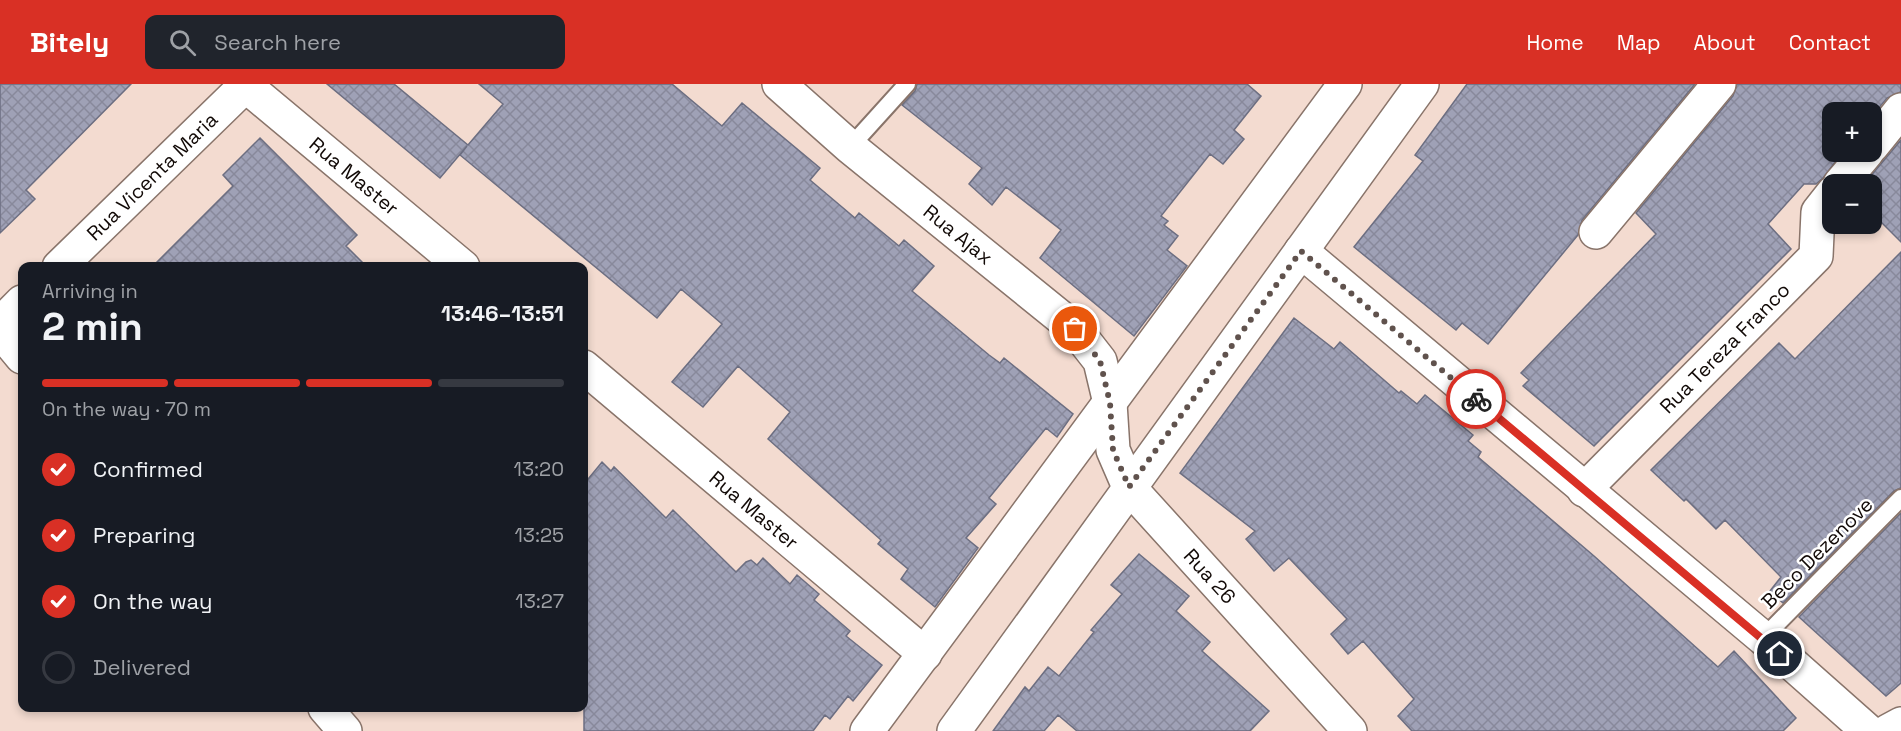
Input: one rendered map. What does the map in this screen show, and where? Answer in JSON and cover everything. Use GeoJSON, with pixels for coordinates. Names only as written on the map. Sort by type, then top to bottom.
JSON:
{"type":"FeatureCollection","features":[{"type":"Feature","properties":{"kind":"street","name":"Rua Ajax"},"geometry":{"type":"LineString","coordinates":[[779,84],[850,147],[1075,329],[1100,361],[1110,403]]}},
{"type":"Feature","properties":{"kind":"street"},"geometry":{"type":"LineString","coordinates":[[876,727],[925,654],[1345,84]]}},
{"type":"Feature","properties":{"kind":"street"},"geometry":{"type":"LineString","coordinates":[[954,731],[1422,84]]}},
{"type":"Feature","properties":{"kind":"street"},"geometry":{"type":"LineString","coordinates":[[1596,232],[1719,84]]}},
{"type":"Feature","properties":{"kind":"street","name":"Rua Vicenta Maria"},"geometry":{"type":"LineString","coordinates":[[64,262],[246,85]]}},
{"type":"Feature","properties":{"kind":"street","name":"Rua Master"},"geometry":{"type":"LineString","coordinates":[[246,85],[457,262]]}},
{"type":"Feature","properties":{"kind":"street"},"geometry":{"type":"LineString","coordinates":[[1882,134],[1901,110]]}},
{"type":"Feature","properties":{"kind":"street"},"geometry":{"type":"LineString","coordinates":[[1848,174],[1859,162]]}},
{"type":"Feature","properties":{"kind":"street","name":"Rua Tereza Franco"},"geometry":{"type":"LineString","coordinates":[[1584,490],[1816,256],[1818,212],[1822,207]]}},
{"type":"Feature","properties":{"kind":"street"},"geometry":{"type":"LineString","coordinates":[[1301,251],[1763,638],[1868,731]]}},
{"type":"Feature","properties":{"kind":"street"},"geometry":{"type":"LineString","coordinates":[[0,324],[18,306]]}},
{"type":"Feature","properties":{"kind":"street"},"geometry":{"type":"LineString","coordinates":[[0,331],[18,352]]}},
{"type":"Feature","properties":{"kind":"street","name":"Rua Master"},"geometry":{"type":"LineString","coordinates":[[588,370],[925,654]]}},
{"type":"Feature","properties":{"kind":"street","name":"Rua 26"},"geometry":{"type":"LineString","coordinates":[[1110,403],[1113,450],[1129,487],[1350,731]]}},
{"type":"Feature","properties":{"kind":"street"},"geometry":{"type":"LineString","coordinates":[[328,712],[345,731]]}},
{"type":"Feature","properties":{"kind":"street"},"geometry":{"type":"LineString","coordinates":[[1888,731],[1901,724]]}},
{"type":"Feature","properties":{"kind":"lane"},"geometry":{"type":"LineString","coordinates":[[850,147],[907,84]]}},
{"type":"Feature","properties":{"kind":"lane","name":"Beco Dezenove"},"geometry":{"type":"LineString","coordinates":[[1763,638],[1901,498]]}},
{"type":"Feature","properties":{"kind":"building"},"geometry":{"type":"Polygon","coordinates":[[[0,84],[131,84],[26,190],[35,199],[0,233],[0,84]]]}},
{"type":"Feature","properties":{"kind":"building"},"geometry":{"type":"Polygon","coordinates":[[[327,84],[394,84],[468,145],[503,104],[479,84],[672,84],[722,126],[742,103],[820,168],[810,180],[855,218],[859,213],[899,246],[904,240],[934,266],[912,291],[989,355],[1000,363],[1004,358],[1073,414],[1057,437],[1046,428],[989,498],[996,504],[966,538],[978,548],[935,607],[901,579],[908,569],[878,544],[881,540],[768,439],[790,412],[738,366],[703,407],[672,382],[722,324],[681,289],[657,318],[460,155],[467,146],[440,178],[327,84]]]}},
{"type":"Feature","properties":{"kind":"building"},"geometry":{"type":"Polygon","coordinates":[[[917,84],[1247,84],[1261,96],[1234,130],[1244,139],[1223,164],[1210,154],[1161,216],[1168,221],[1164,225],[1178,236],[1167,250],[1187,266],[1134,336],[1040,258],[1061,230],[1006,187],[992,205],[969,184],[982,168],[902,105],[915,91],[917,84]]]}},
{"type":"Feature","properties":{"kind":"building"},"geometry":{"type":"Polygon","coordinates":[[[1467,84],[1695,84],[1582,220],[1578,235],[1488,344],[1462,323],[1456,330],[1354,247],[1423,161],[1415,155],[1467,84]]]}},
{"type":"Feature","properties":{"kind":"building"},"geometry":{"type":"Polygon","coordinates":[[[1737,84],[1901,84],[1901,92],[1887,98],[1882,104],[1882,102],[1822,102],[1822,162],[1835,162],[1826,174],[1822,174],[1822,179],[1816,184],[1804,184],[1768,224],[1791,249],[1594,446],[1523,386],[1529,380],[1521,373],[1656,234],[1636,213],[1733,96],[1737,84]]]}},
{"type":"Feature","properties":{"kind":"building"},"geometry":{"type":"Polygon","coordinates":[[[260,138],[357,235],[346,246],[362,262],[157,262],[233,186],[223,175],[260,138]]]}},
{"type":"Feature","properties":{"kind":"building"},"geometry":{"type":"Polygon","coordinates":[[[1901,140],[1901,242],[1882,223],[1882,174],[1872,174],[1901,140]]]}},
{"type":"Feature","properties":{"kind":"building"},"geometry":{"type":"Polygon","coordinates":[[[1901,252],[1901,488],[1894,491],[1783,603],[1770,591],[1781,577],[1725,520],[1716,529],[1686,499],[1684,501],[1651,470],[1779,343],[1795,359],[1901,252]]]}},
{"type":"Feature","properties":{"kind":"building"},"geometry":{"type":"Polygon","coordinates":[[[1294,318],[1334,349],[1340,342],[1399,393],[1401,391],[1417,404],[1425,395],[1473,435],[1468,441],[1481,452],[1478,457],[1594,556],[1718,667],[1734,651],[1796,718],[1783,731],[1412,731],[1398,716],[1414,699],[1363,641],[1348,654],[1331,634],[1347,619],[1289,558],[1274,571],[1246,539],[1255,531],[1180,473],[1294,318]]]}},
{"type":"Feature","properties":{"kind":"building"},"geometry":{"type":"Polygon","coordinates":[[[602,462],[611,471],[614,467],[666,518],[673,510],[736,572],[746,562],[751,560],[757,565],[763,558],[790,584],[797,575],[819,594],[814,600],[850,631],[846,636],[882,665],[853,701],[848,696],[830,719],[825,715],[813,731],[584,731],[584,712],[588,712],[588,479],[602,462]]]}},
{"type":"Feature","properties":{"kind":"building"},"geometry":{"type":"Polygon","coordinates":[[[1901,513],[1901,683],[1886,696],[1799,617],[1901,513]]]}},
{"type":"Feature","properties":{"kind":"building"},"geometry":{"type":"Polygon","coordinates":[[[1139,554],[1189,596],[1176,611],[1210,642],[1202,651],[1269,711],[1250,731],[1077,731],[1058,715],[1044,731],[993,731],[1025,687],[1029,691],[1048,667],[1059,676],[1094,632],[1091,630],[1122,594],[1111,585],[1139,554]]]}},
{"type":"Feature","properties":{"kind":"way so far"},"geometry":{"type":"LineString","coordinates":[[1075,329],[1100,361],[1110,403],[1113,450],[1129,487],[1301,251],[1476,399]]}},
{"type":"Feature","properties":{"kind":"route"},"geometry":{"type":"LineString","coordinates":[[1476,399],[1780,654]]}}]}
